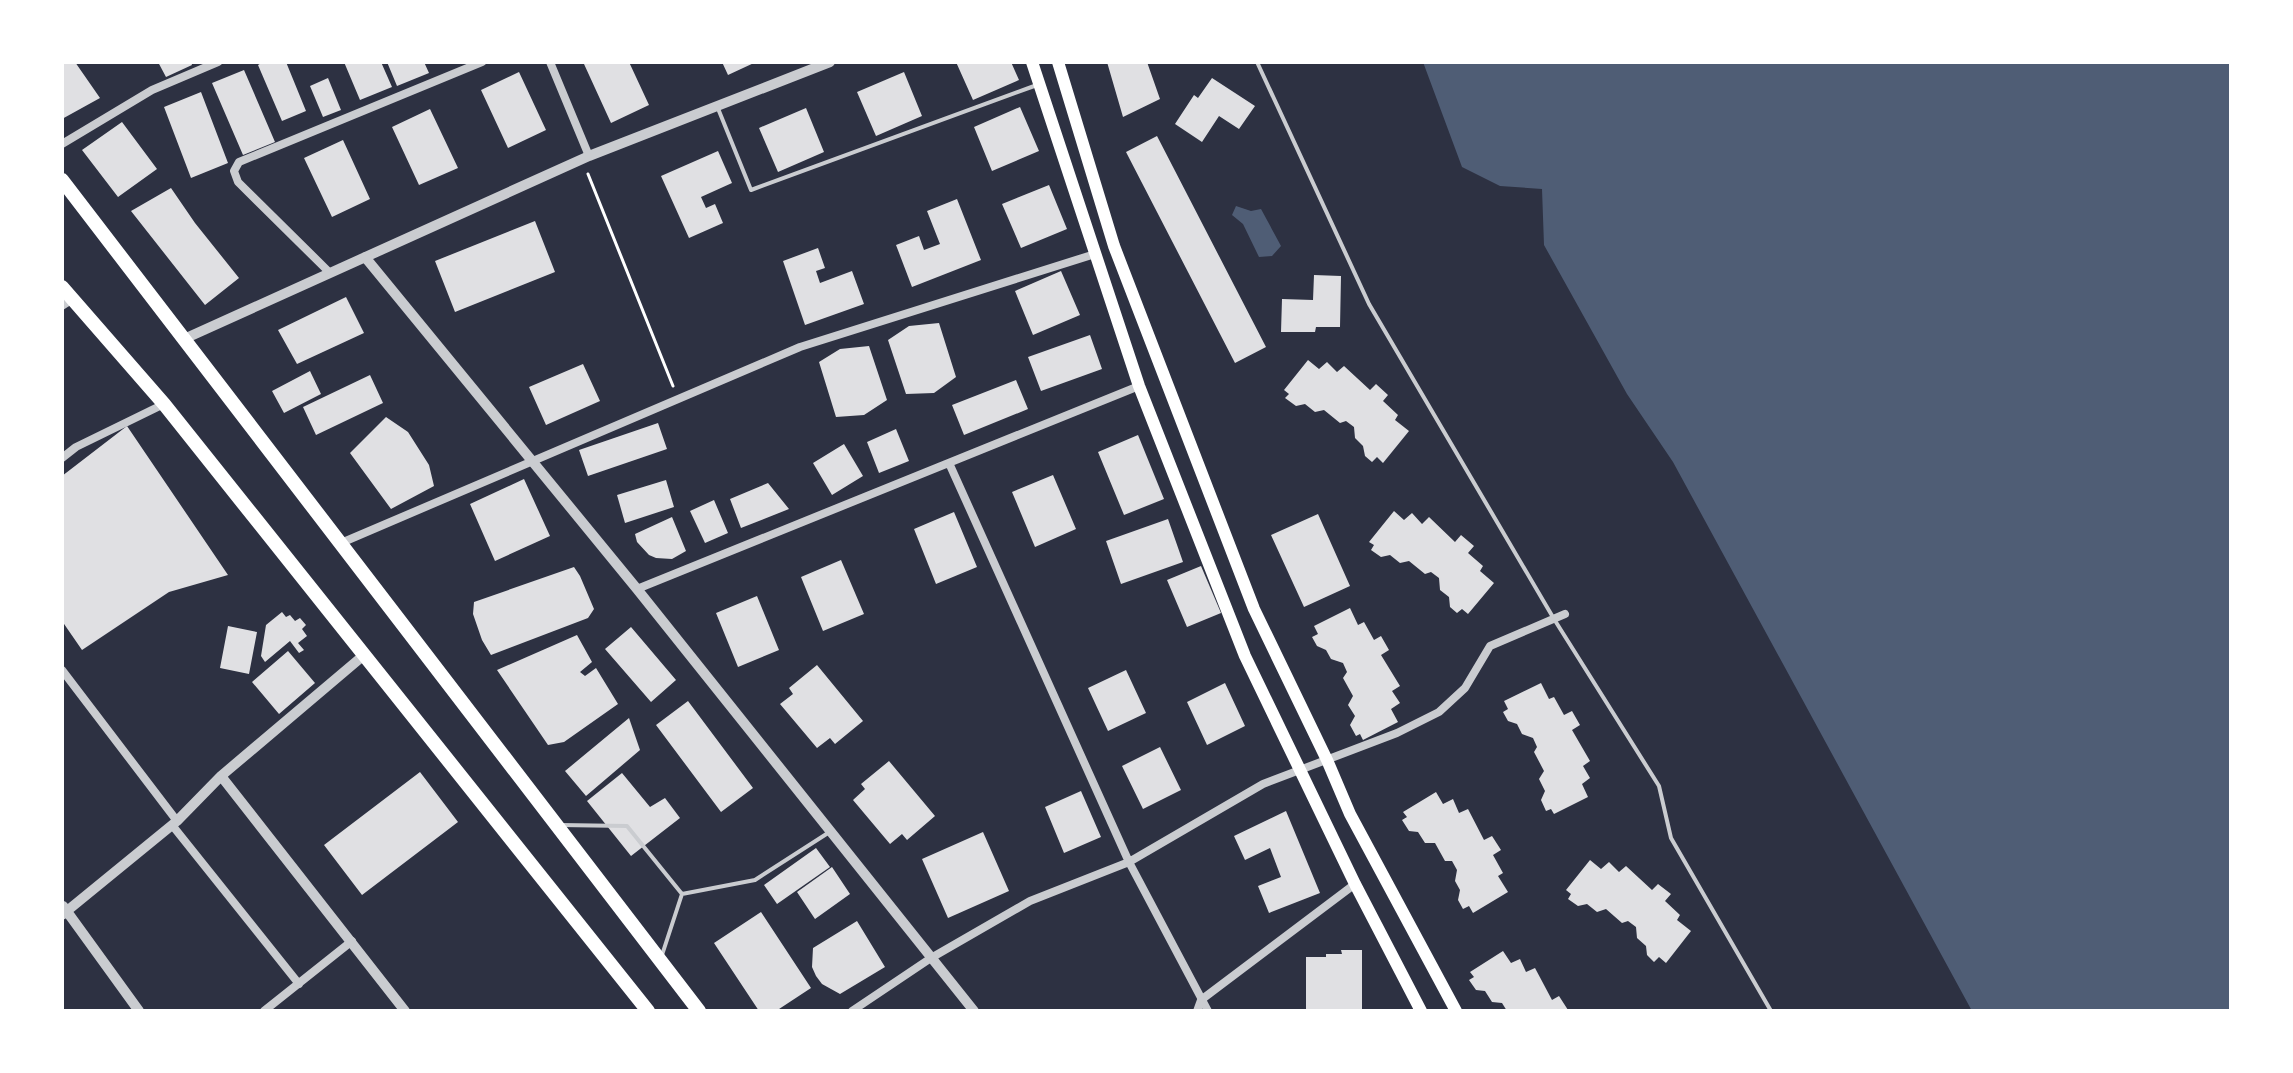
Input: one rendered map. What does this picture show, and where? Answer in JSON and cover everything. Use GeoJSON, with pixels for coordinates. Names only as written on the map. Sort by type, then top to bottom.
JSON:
{"type":"FeatureCollection","features":[{"type":"Feature","properties":{"kind":"highway"},"geometry":{"type":"LineString","coordinates":[[62,180],[699,1011]]}},
{"type":"Feature","properties":{"kind":"highway"},"geometry":{"type":"LineString","coordinates":[[62,287],[67,302],[164,404],[648,1011]]}},
{"type":"Feature","properties":{"kind":"main road"},"geometry":{"type":"LineString","coordinates":[[1032,62],[1139,386],[1245,656],[1355,884],[1421,1011]]}},
{"type":"Feature","properties":{"kind":"main road"},"geometry":{"type":"LineString","coordinates":[[1058,62],[1114,246],[1254,609],[1350,814],[1456,1011]]}},
{"type":"Feature","properties":{"kind":"street"},"geometry":{"type":"LineString","coordinates":[[62,144],[152,90],[218,62]]}},
{"type":"Feature","properties":{"kind":"street"},"geometry":{"type":"LineString","coordinates":[[330,273],[238,182],[234,171],[239,162],[482,62]]}},
{"type":"Feature","properties":{"kind":"street"},"geometry":{"type":"LineString","coordinates":[[550,62],[586,157]]}},
{"type":"Feature","properties":{"kind":"street"},"geometry":{"type":"LineString","coordinates":[[184,339],[586,157],[830,62]]}},
{"type":"Feature","properties":{"kind":"street"},"geometry":{"type":"LineString","coordinates":[[341,543],[800,347],[1095,254]]}},
{"type":"Feature","properties":{"kind":"street"},"geometry":{"type":"LineString","coordinates":[[365,257],[637,589],[974,1011]]}},
{"type":"Feature","properties":{"kind":"street"},"geometry":{"type":"LineString","coordinates":[[637,589],[1139,386]]}},
{"type":"Feature","properties":{"kind":"street"},"geometry":{"type":"LineString","coordinates":[[62,458],[76,447],[164,404]]}},
{"type":"Feature","properties":{"kind":"street"},"geometry":{"type":"LineString","coordinates":[[949,463],[1129,862],[1208,1011]]}},
{"type":"Feature","properties":{"kind":"street"},"geometry":{"type":"LineString","coordinates":[[852,1011],[931,958],[1030,901],[1129,862],[1263,784],[1397,733],[1439,712],[1465,688],[1490,646],[1565,614]]}},
{"type":"Feature","properties":{"kind":"street"},"geometry":{"type":"LineString","coordinates":[[139,1011],[63,910],[175,823],[221,776],[364,655]]}},
{"type":"Feature","properties":{"kind":"street"},"geometry":{"type":"LineString","coordinates":[[62,670],[299,984]]}},
{"type":"Feature","properties":{"kind":"street"},"geometry":{"type":"LineString","coordinates":[[221,776],[405,1011]]}},
{"type":"Feature","properties":{"kind":"street"},"geometry":{"type":"LineString","coordinates":[[1197,1011],[1201,1000],[1355,884]]}},
{"type":"Feature","properties":{"kind":"street"},"geometry":{"type":"LineString","coordinates":[[264,1011],[352,941]]}},
{"type":"Feature","properties":{"kind":"lane"},"geometry":{"type":"LineString","coordinates":[[1257,62],[1369,304],[1554,619],[1659,786],[1671,838],[1771,1011]]}},
{"type":"Feature","properties":{"kind":"lane"},"geometry":{"type":"LineString","coordinates":[[717,106],[751,190],[1039,84]]}},
{"type":"Feature","properties":{"kind":"lane"},"geometry":{"type":"LineString","coordinates":[[555,825],[627,826],[682,894]]}},
{"type":"Feature","properties":{"kind":"lane"},"geometry":{"type":"LineString","coordinates":[[682,894],[755,880],[830,831]]}},
{"type":"Feature","properties":{"kind":"lane"},"geometry":{"type":"LineString","coordinates":[[660,961],[682,894]]}},
{"type":"Feature","properties":{"kind":"path"},"geometry":{"type":"LineString","coordinates":[[586,157],[678,398]]}},
{"type":"Feature","properties":{"kind":"water"},"geometry":{"type":"Polygon","coordinates":[[[1423,62],[2231,62],[2231,1011],[1972,1011],[1673,462],[1627,394],[1544,245],[1542,189],[1500,186],[1462,167],[1423,62]]]}},
{"type":"Feature","properties":{"kind":"water"},"geometry":{"type":"Polygon","coordinates":[[[1236,206],[1251,211],[1261,209],[1281,246],[1272,256],[1259,257],[1243,224],[1232,215],[1236,206]]]}},
{"type":"Feature","properties":{"kind":"building"},"geometry":{"type":"Polygon","coordinates":[[[62,62],[75,62],[100,98],[62,119],[62,62]]]}},
{"type":"Feature","properties":{"kind":"building"},"geometry":{"type":"Polygon","coordinates":[[[158,62],[191,62],[192,65],[166,77],[158,62]]]}},
{"type":"Feature","properties":{"kind":"building"},"geometry":{"type":"Polygon","coordinates":[[[263,62],[286,62],[306,111],[282,121],[258,65],[263,62]]]}},
{"type":"Feature","properties":{"kind":"building"},"geometry":{"type":"Polygon","coordinates":[[[344,62],[381,62],[392,87],[360,100],[344,62]]]}},
{"type":"Feature","properties":{"kind":"building"},"geometry":{"type":"Polygon","coordinates":[[[387,62],[424,62],[429,73],[397,86],[387,62]]]}},
{"type":"Feature","properties":{"kind":"building"},"geometry":{"type":"Polygon","coordinates":[[[629,62],[649,105],[611,123],[584,64],[629,62]]]}},
{"type":"Feature","properties":{"kind":"building"},"geometry":{"type":"Polygon","coordinates":[[[722,62],[756,62],[728,75],[722,62]]]}},
{"type":"Feature","properties":{"kind":"building"},"geometry":{"type":"Polygon","coordinates":[[[956,62],[1011,62],[1019,80],[973,100],[956,62]]]}},
{"type":"Feature","properties":{"kind":"building"},"geometry":{"type":"Polygon","coordinates":[[[1107,62],[1147,62],[1160,99],[1123,117],[1107,62]]]}},
{"type":"Feature","properties":{"kind":"building"},"geometry":{"type":"Polygon","coordinates":[[[244,70],[275,142],[243,155],[212,83],[244,70]]]}},
{"type":"Feature","properties":{"kind":"building"},"geometry":{"type":"Polygon","coordinates":[[[519,72],[546,130],[508,148],[481,90],[519,72]]]}},
{"type":"Feature","properties":{"kind":"building"},"geometry":{"type":"Polygon","coordinates":[[[904,72],[922,116],[876,136],[857,92],[904,72]]]}},
{"type":"Feature","properties":{"kind":"building"},"geometry":{"type":"Polygon","coordinates":[[[328,78],[341,110],[323,117],[310,86],[328,78]]]}},
{"type":"Feature","properties":{"kind":"building"},"geometry":{"type":"Polygon","coordinates":[[[1212,78],[1255,106],[1239,129],[1219,116],[1202,142],[1175,124],[1194,95],[1198,98],[1212,78]]]}},
{"type":"Feature","properties":{"kind":"building"},"geometry":{"type":"Polygon","coordinates":[[[201,92],[228,163],[191,178],[164,107],[201,92]]]}},
{"type":"Feature","properties":{"kind":"building"},"geometry":{"type":"Polygon","coordinates":[[[1020,107],[1039,151],[992,171],[974,127],[1020,107]]]}},
{"type":"Feature","properties":{"kind":"building"},"geometry":{"type":"Polygon","coordinates":[[[806,108],[824,152],[778,172],[759,128],[806,108]]]}},
{"type":"Feature","properties":{"kind":"building"},"geometry":{"type":"Polygon","coordinates":[[[430,109],[458,168],[419,185],[392,127],[430,109]]]}},
{"type":"Feature","properties":{"kind":"building"},"geometry":{"type":"Polygon","coordinates":[[[122,122],[157,169],[118,197],[82,150],[122,122]]]}},
{"type":"Feature","properties":{"kind":"building"},"geometry":{"type":"Polygon","coordinates":[[[1157,136],[1266,347],[1235,363],[1126,152],[1157,136]]]}},
{"type":"Feature","properties":{"kind":"building"},"geometry":{"type":"Polygon","coordinates":[[[343,140],[370,199],[332,217],[304,158],[343,140]]]}},
{"type":"Feature","properties":{"kind":"building"},"geometry":{"type":"Polygon","coordinates":[[[718,151],[732,183],[701,197],[706,208],[715,204],[723,223],[689,238],[661,176],[718,151]]]}},
{"type":"Feature","properties":{"kind":"building"},"geometry":{"type":"Polygon","coordinates":[[[1049,185],[1067,229],[1021,248],[1002,204],[1049,185]]]}},
{"type":"Feature","properties":{"kind":"building"},"geometry":{"type":"Polygon","coordinates":[[[171,188],[239,278],[205,305],[131,211],[171,188]]]}},
{"type":"Feature","properties":{"kind":"building"},"geometry":{"type":"Polygon","coordinates":[[[957,199],[981,260],[912,287],[896,245],[919,236],[924,250],[940,244],[927,211],[957,199]]]}},
{"type":"Feature","properties":{"kind":"building"},"geometry":{"type":"Polygon","coordinates":[[[535,221],[555,272],[455,312],[435,261],[535,221]]]}},
{"type":"Feature","properties":{"kind":"building"},"geometry":{"type":"Polygon","coordinates":[[[818,248],[825,268],[816,271],[820,283],[852,271],[864,304],[805,325],[783,261],[818,248]]]}},
{"type":"Feature","properties":{"kind":"building"},"geometry":{"type":"Polygon","coordinates":[[[1061,271],[1080,315],[1033,335],[1015,291],[1061,271]]]}},
{"type":"Feature","properties":{"kind":"building"},"geometry":{"type":"Polygon","coordinates":[[[1314,275],[1341,276],[1340,327],[1316,327],[1315,332],[1281,332],[1282,299],[1313,300],[1314,275]]]}},
{"type":"Feature","properties":{"kind":"building"},"geometry":{"type":"Polygon","coordinates":[[[346,297],[364,333],[297,364],[278,330],[346,297]]]}},
{"type":"Feature","properties":{"kind":"building"},"geometry":{"type":"Polygon","coordinates":[[[939,323],[956,377],[934,393],[906,394],[888,340],[909,326],[939,323]]]}},
{"type":"Feature","properties":{"kind":"building"},"geometry":{"type":"Polygon","coordinates":[[[1090,335],[1102,369],[1041,391],[1028,357],[1090,335]]]}},
{"type":"Feature","properties":{"kind":"building"},"geometry":{"type":"Polygon","coordinates":[[[869,346],[887,400],[864,415],[836,417],[819,362],[840,349],[869,346]]]}},
{"type":"Feature","properties":{"kind":"building"},"geometry":{"type":"Polygon","coordinates":[[[1308,360],[1319,369],[1327,362],[1337,372],[1344,366],[1370,390],[1376,384],[1388,395],[1383,401],[1398,415],[1395,420],[1409,431],[1383,463],[1377,457],[1372,462],[1365,456],[1363,446],[1355,438],[1354,427],[1346,421],[1340,423],[1324,410],[1315,412],[1305,404],[1296,406],[1285,398],[1289,394],[1284,390],[1308,360]]]}},
{"type":"Feature","properties":{"kind":"building"},"geometry":{"type":"Polygon","coordinates":[[[583,364],[600,401],[546,425],[529,387],[583,364]]]}},
{"type":"Feature","properties":{"kind":"building"},"geometry":{"type":"Polygon","coordinates":[[[310,371],[321,394],[284,413],[272,391],[310,371]]]}},
{"type":"Feature","properties":{"kind":"building"},"geometry":{"type":"Polygon","coordinates":[[[370,375],[383,403],[316,435],[303,407],[370,375]]]}},
{"type":"Feature","properties":{"kind":"building"},"geometry":{"type":"Polygon","coordinates":[[[1016,380],[1028,409],[964,435],[952,405],[1016,380]]]}},
{"type":"Feature","properties":{"kind":"building"},"geometry":{"type":"Polygon","coordinates":[[[386,417],[408,432],[429,465],[434,486],[391,509],[350,453],[386,417]]]}},
{"type":"Feature","properties":{"kind":"building"},"geometry":{"type":"Polygon","coordinates":[[[658,423],[667,449],[588,476],[579,450],[658,423]]]}},
{"type":"Feature","properties":{"kind":"building"},"geometry":{"type":"Polygon","coordinates":[[[127,426],[228,575],[169,592],[82,650],[62,621],[62,476],[127,426]]]}},
{"type":"Feature","properties":{"kind":"building"},"geometry":{"type":"Polygon","coordinates":[[[896,429],[909,461],[879,473],[867,442],[896,429]]]}},
{"type":"Feature","properties":{"kind":"building"},"geometry":{"type":"Polygon","coordinates":[[[1138,435],[1164,499],[1124,515],[1098,452],[1138,435]]]}},
{"type":"Feature","properties":{"kind":"building"},"geometry":{"type":"Polygon","coordinates":[[[844,444],[863,476],[832,495],[813,463],[844,444]]]}},
{"type":"Feature","properties":{"kind":"building"},"geometry":{"type":"Polygon","coordinates":[[[1053,475],[1076,529],[1035,547],[1012,492],[1053,475]]]}},
{"type":"Feature","properties":{"kind":"building"},"geometry":{"type":"Polygon","coordinates":[[[524,479],[550,536],[495,561],[470,504],[524,479]]]}},
{"type":"Feature","properties":{"kind":"building"},"geometry":{"type":"Polygon","coordinates":[[[666,480],[674,507],[625,523],[617,495],[666,480]]]}},
{"type":"Feature","properties":{"kind":"building"},"geometry":{"type":"Polygon","coordinates":[[[768,483],[789,509],[741,528],[730,499],[768,483]]]}},
{"type":"Feature","properties":{"kind":"building"},"geometry":{"type":"Polygon","coordinates":[[[714,500],[728,533],[705,543],[690,511],[714,500]]]}},
{"type":"Feature","properties":{"kind":"building"},"geometry":{"type":"Polygon","coordinates":[[[1394,511],[1404,520],[1412,513],[1422,524],[1429,517],[1455,542],[1461,535],[1474,546],[1468,553],[1483,566],[1480,571],[1494,583],[1468,614],[1462,609],[1457,613],[1450,607],[1449,597],[1440,590],[1439,578],[1431,572],[1425,574],[1409,561],[1400,563],[1390,555],[1381,557],[1371,550],[1374,545],[1369,542],[1394,511]]]}},
{"type":"Feature","properties":{"kind":"building"},"geometry":{"type":"Polygon","coordinates":[[[954,512],[977,567],[936,584],[914,529],[954,512]]]}},
{"type":"Feature","properties":{"kind":"building"},"geometry":{"type":"Polygon","coordinates":[[[1318,514],[1350,586],[1304,607],[1271,535],[1318,514]]]}},
{"type":"Feature","properties":{"kind":"building"},"geometry":{"type":"Polygon","coordinates":[[[672,517],[686,551],[672,559],[649,555],[637,542],[635,534],[672,517]]]}},
{"type":"Feature","properties":{"kind":"building"},"geometry":{"type":"Polygon","coordinates":[[[1168,519],[1183,562],[1121,584],[1106,541],[1168,519]]]}},
{"type":"Feature","properties":{"kind":"building"},"geometry":{"type":"Polygon","coordinates":[[[841,560],[864,614],[823,631],[801,577],[841,560]]]}},
{"type":"Feature","properties":{"kind":"building"},"geometry":{"type":"Polygon","coordinates":[[[1201,566],[1221,613],[1187,627],[1167,580],[1201,566]]]}},
{"type":"Feature","properties":{"kind":"building"},"geometry":{"type":"Polygon","coordinates":[[[574,567],[594,609],[588,618],[491,655],[473,614],[474,602],[574,567]]]}},
{"type":"Feature","properties":{"kind":"building"},"geometry":{"type":"Polygon","coordinates":[[[757,596],[779,650],[738,667],[716,613],[757,596]]]}},
{"type":"Feature","properties":{"kind":"building"},"geometry":{"type":"Polygon","coordinates":[[[1350,608],[1358,625],[1364,622],[1374,640],[1381,636],[1389,650],[1381,655],[1400,686],[1392,691],[1400,703],[1391,709],[1398,722],[1363,740],[1360,734],[1356,736],[1350,725],[1355,716],[1348,705],[1353,696],[1343,678],[1347,672],[1343,663],[1331,659],[1312,637],[1318,634],[1314,626],[1350,608]]]}},
{"type":"Feature","properties":{"kind":"building"},"geometry":{"type":"Polygon","coordinates":[[[282,612],[295,621],[300,618],[306,625],[302,629],[307,636],[298,643],[304,650],[299,653],[290,641],[265,662],[261,656],[266,625],[282,612]]]}},
{"type":"Feature","properties":{"kind":"building"},"geometry":{"type":"Polygon","coordinates":[[[228,626],[257,632],[249,674],[220,668],[228,626]]]}},
{"type":"Feature","properties":{"kind":"building"},"geometry":{"type":"Polygon","coordinates":[[[631,627],[676,680],[651,702],[605,649],[631,627]]]}},
{"type":"Feature","properties":{"kind":"building"},"geometry":{"type":"Polygon","coordinates":[[[577,635],[592,662],[580,672],[585,676],[596,668],[618,704],[564,742],[548,745],[497,670],[577,635]]]}},
{"type":"Feature","properties":{"kind":"building"},"geometry":{"type":"Polygon","coordinates":[[[288,651],[315,683],[279,714],[252,682],[288,651]]]}},
{"type":"Feature","properties":{"kind":"building"},"geometry":{"type":"Polygon","coordinates":[[[817,665],[863,721],[835,744],[830,738],[817,748],[780,704],[793,694],[789,688],[817,665]]]}},
{"type":"Feature","properties":{"kind":"building"},"geometry":{"type":"Polygon","coordinates":[[[1126,670],[1146,713],[1108,731],[1088,688],[1126,670]]]}},
{"type":"Feature","properties":{"kind":"building"},"geometry":{"type":"Polygon","coordinates":[[[1225,683],[1245,726],[1207,745],[1187,702],[1225,683]]]}},
{"type":"Feature","properties":{"kind":"building"},"geometry":{"type":"Polygon","coordinates":[[[1541,683],[1549,699],[1554,697],[1564,715],[1572,711],[1580,725],[1572,730],[1590,761],[1583,766],[1590,778],[1582,784],[1588,797],[1554,814],[1551,809],[1546,811],[1541,800],[1545,791],[1539,779],[1544,771],[1534,752],[1537,747],[1533,738],[1522,734],[1517,724],[1508,721],[1503,712],[1508,709],[1504,701],[1541,683]]]}},
{"type":"Feature","properties":{"kind":"building"},"geometry":{"type":"Polygon","coordinates":[[[688,701],[753,788],[721,812],[656,725],[688,701]]]}},
{"type":"Feature","properties":{"kind":"building"},"geometry":{"type":"Polygon","coordinates":[[[629,718],[640,750],[586,796],[565,771],[629,718]]]}},
{"type":"Feature","properties":{"kind":"building"},"geometry":{"type":"Polygon","coordinates":[[[1160,747],[1181,790],[1143,809],[1122,766],[1160,747]]]}},
{"type":"Feature","properties":{"kind":"building"},"geometry":{"type":"Polygon","coordinates":[[[889,761],[935,816],[907,840],[902,834],[890,844],[853,800],[865,789],[861,784],[889,761]]]}},
{"type":"Feature","properties":{"kind":"building"},"geometry":{"type":"Polygon","coordinates":[[[420,772],[458,822],[362,895],[324,845],[420,772]]]}},
{"type":"Feature","properties":{"kind":"building"},"geometry":{"type":"Polygon","coordinates":[[[622,773],[650,807],[665,798],[680,818],[631,856],[587,801],[622,773]]]}},
{"type":"Feature","properties":{"kind":"building"},"geometry":{"type":"Polygon","coordinates":[[[1081,791],[1101,837],[1064,853],[1045,807],[1081,791]]]}},
{"type":"Feature","properties":{"kind":"building"},"geometry":{"type":"Polygon","coordinates":[[[1436,792],[1443,804],[1453,799],[1459,813],[1468,809],[1484,840],[1492,836],[1501,850],[1493,855],[1503,873],[1498,876],[1508,892],[1473,913],[1469,906],[1463,909],[1458,900],[1457,870],[1452,861],[1445,861],[1435,843],[1425,843],[1418,832],[1409,831],[1402,820],[1407,817],[1403,812],[1436,792]]]}},
{"type":"Feature","properties":{"kind":"building"},"geometry":{"type":"Polygon","coordinates":[[[1286,811],[1320,893],[1269,913],[1258,886],[1281,877],[1270,848],[1245,860],[1234,836],[1286,811]]]}},
{"type":"Feature","properties":{"kind":"building"},"geometry":{"type":"Polygon","coordinates":[[[983,832],[1009,891],[948,918],[922,859],[983,832]]]}},
{"type":"Feature","properties":{"kind":"building"},"geometry":{"type":"Polygon","coordinates":[[[816,848],[830,867],[777,904],[764,885],[816,848]]]}},
{"type":"Feature","properties":{"kind":"building"},"geometry":{"type":"Polygon","coordinates":[[[1590,860],[1601,869],[1609,862],[1619,872],[1626,866],[1652,890],[1658,884],[1671,894],[1665,901],[1680,915],[1677,920],[1691,931],[1666,963],[1659,957],[1654,962],[1647,955],[1646,946],[1637,938],[1636,927],[1628,921],[1622,923],[1606,909],[1597,912],[1587,904],[1578,906],[1568,899],[1571,894],[1566,890],[1590,860]]]}},
{"type":"Feature","properties":{"kind":"building"},"geometry":{"type":"Polygon","coordinates":[[[832,867],[850,894],[815,919],[797,892],[832,867]]]}},
{"type":"Feature","properties":{"kind":"building"},"geometry":{"type":"Polygon","coordinates":[[[761,912],[811,988],[776,1011],[759,1011],[714,943],[761,912]]]}},
{"type":"Feature","properties":{"kind":"building"},"geometry":{"type":"Polygon","coordinates":[[[857,921],[885,967],[840,994],[822,984],[816,976],[812,967],[813,948],[857,921]]]}},
{"type":"Feature","properties":{"kind":"building"},"geometry":{"type":"Polygon","coordinates":[[[1341,950],[1362,950],[1362,1011],[1306,1011],[1306,957],[1342,954],[1341,950]]]}},
{"type":"Feature","properties":{"kind":"building"},"geometry":{"type":"Polygon","coordinates":[[[1503,951],[1511,963],[1520,959],[1526,972],[1535,968],[1552,1000],[1559,996],[1568,1010],[1507,1011],[1502,1003],[1492,1002],[1485,991],[1476,990],[1469,980],[1474,977],[1470,972],[1503,951]]]}}]}
